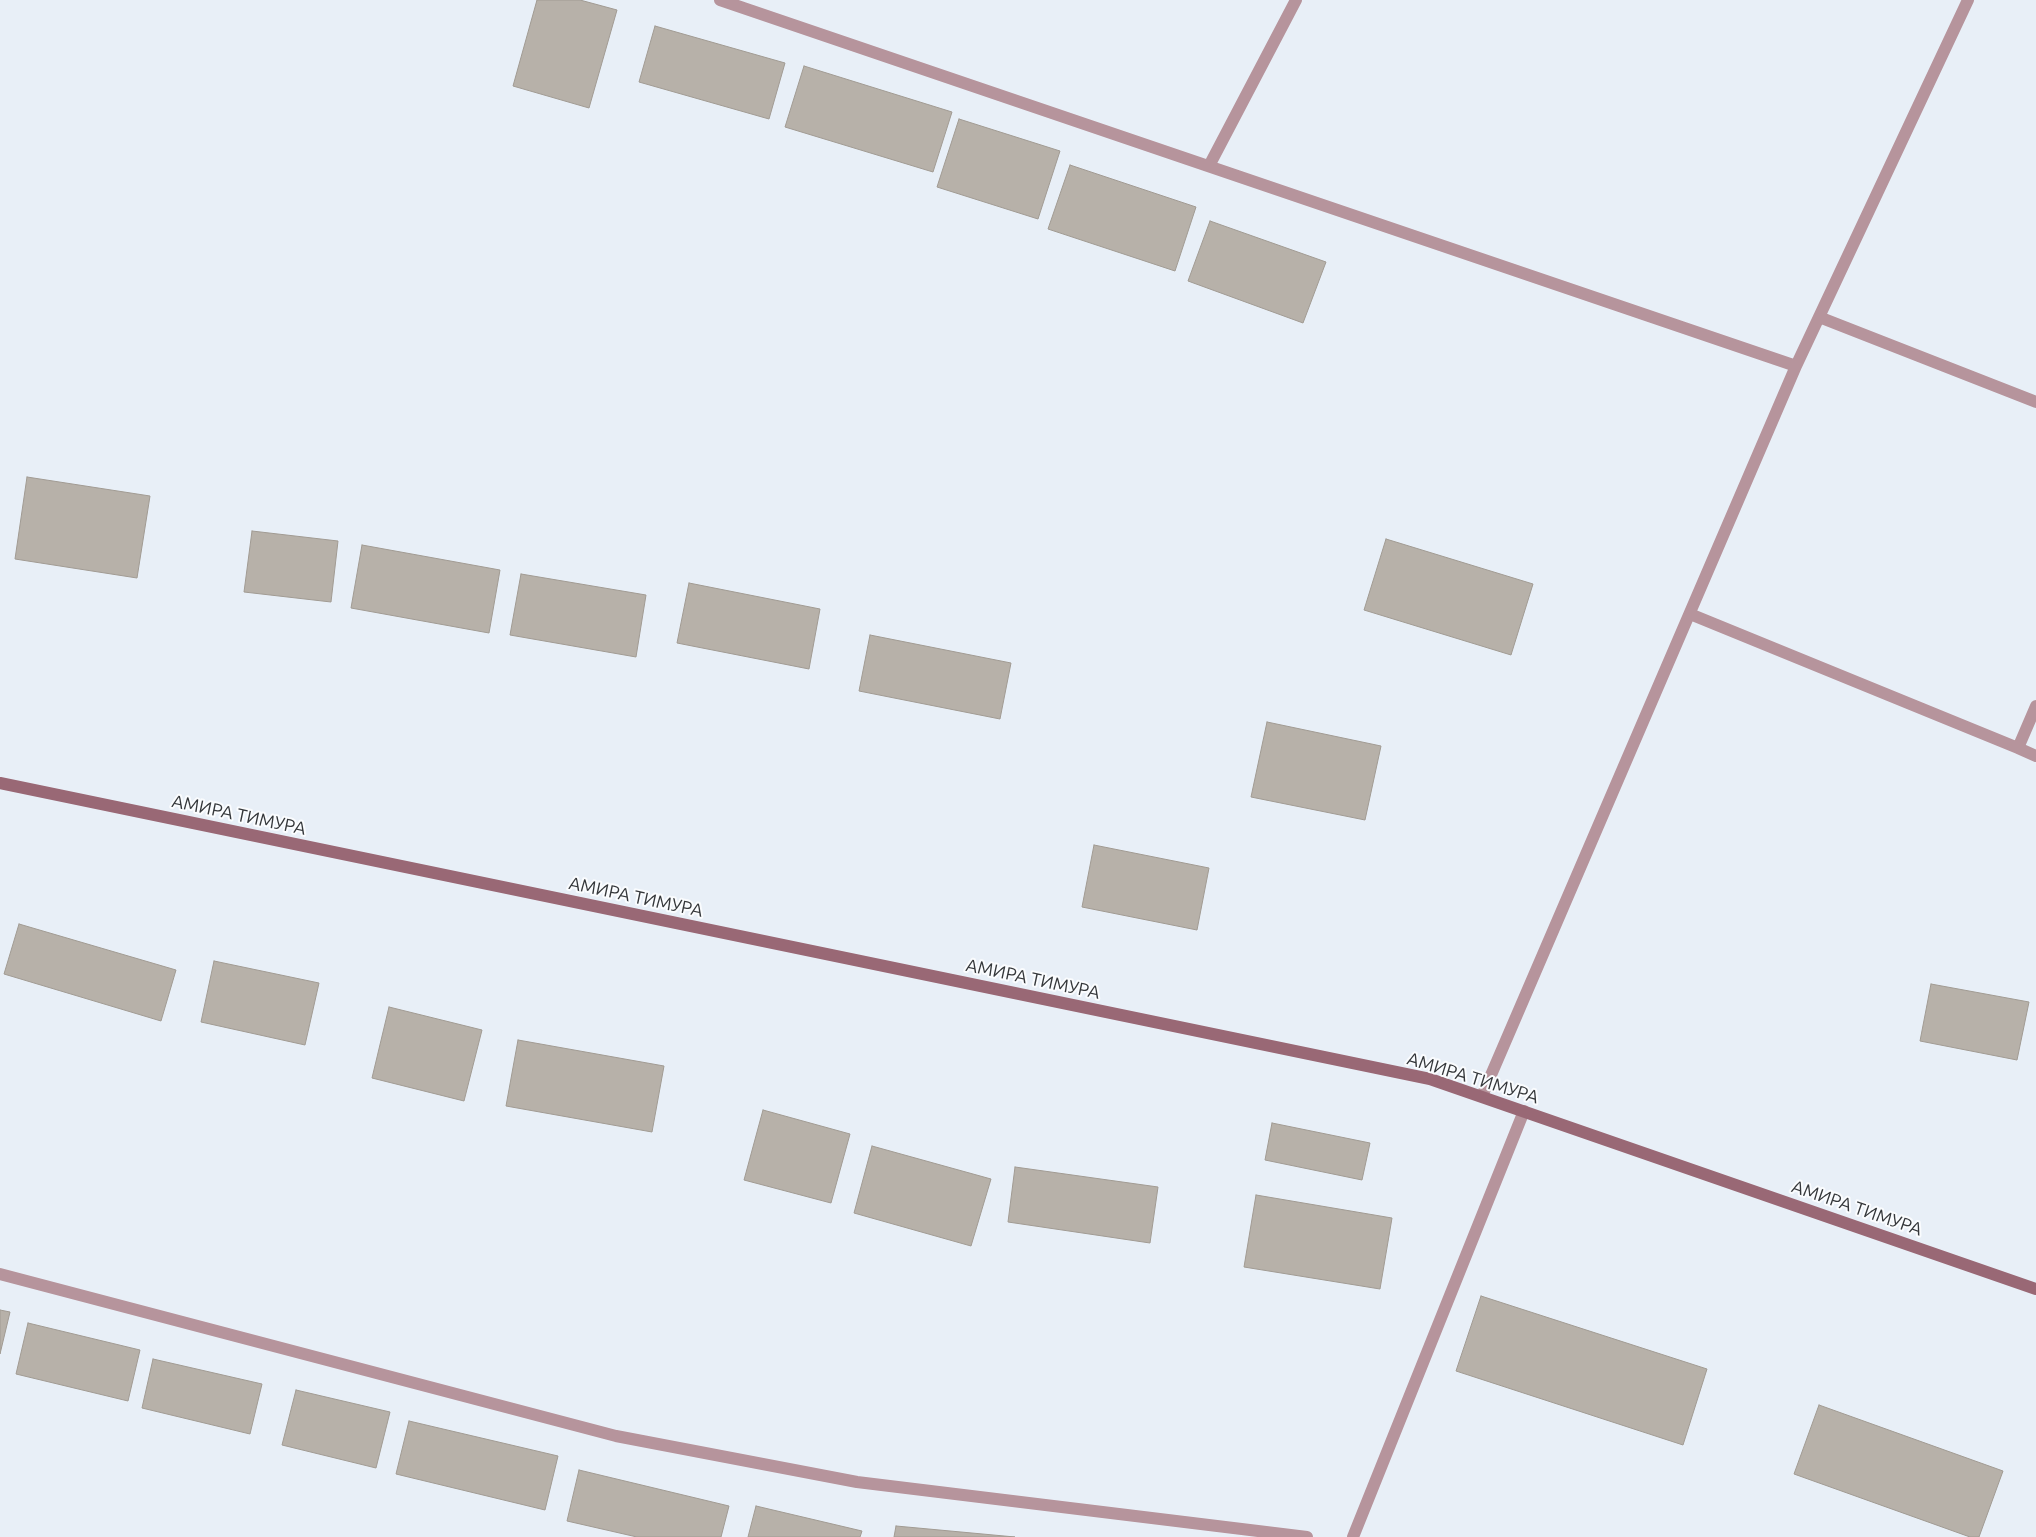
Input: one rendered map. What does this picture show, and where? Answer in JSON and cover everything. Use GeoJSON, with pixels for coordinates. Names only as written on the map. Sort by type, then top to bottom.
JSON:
{"type":"FeatureCollection","features":[{"type":"Feature","properties":{"kind":"street"},"geometry":{"type":"LineString","coordinates":[[720,0],[1796,366]]}},
{"type":"Feature","properties":{"kind":"street"},"geometry":{"type":"LineString","coordinates":[[1209,166],[1296,0]]}},
{"type":"Feature","properties":{"kind":"street"},"geometry":{"type":"LineString","coordinates":[[1482,1096],[1796,366],[1968,0]]}},
{"type":"Feature","properties":{"kind":"street"},"geometry":{"type":"LineString","coordinates":[[1819,317],[2036,402]]}},
{"type":"Feature","properties":{"kind":"street"},"geometry":{"type":"LineString","coordinates":[[1690,614],[2036,756]]}},
{"type":"Feature","properties":{"kind":"street"},"geometry":{"type":"LineString","coordinates":[[2018,748],[2036,706]]}},
{"type":"Feature","properties":{"kind":"street","name":"АМИРА ТИМУРА"},"geometry":{"type":"LineString","coordinates":[[0,783],[1430,1079],[2036,1289]]}},
{"type":"Feature","properties":{"kind":"street"},"geometry":{"type":"LineString","coordinates":[[1353,1537],[1524,1111]]}},
{"type":"Feature","properties":{"kind":"street"},"geometry":{"type":"LineString","coordinates":[[0,1274],[616,1436],[858,1482],[1307,1537]]}},
{"type":"Feature","properties":{"kind":"building"},"geometry":{"type":"Polygon","coordinates":[[[537,0],[580,0],[617,10],[589,108],[513,86],[537,0]]]}},
{"type":"Feature","properties":{"kind":"building"},"geometry":{"type":"Polygon","coordinates":[[[655,26],[785,63],[769,119],[639,82],[655,26]]]}},
{"type":"Feature","properties":{"kind":"building"},"geometry":{"type":"Polygon","coordinates":[[[804,66],[952,112],[933,172],[785,127],[804,66]]]}},
{"type":"Feature","properties":{"kind":"building"},"geometry":{"type":"Polygon","coordinates":[[[959,119],[1060,151],[1038,219],[937,187],[959,119]]]}},
{"type":"Feature","properties":{"kind":"building"},"geometry":{"type":"Polygon","coordinates":[[[1070,165],[1196,207],[1175,271],[1048,229],[1070,165]]]}},
{"type":"Feature","properties":{"kind":"building"},"geometry":{"type":"Polygon","coordinates":[[[1210,221],[1326,262],[1303,323],[1188,281],[1210,221]]]}},
{"type":"Feature","properties":{"kind":"building"},"geometry":{"type":"Polygon","coordinates":[[[27,477],[150,496],[137,578],[15,559],[27,477]]]}},
{"type":"Feature","properties":{"kind":"building"},"geometry":{"type":"Polygon","coordinates":[[[252,531],[338,541],[331,602],[244,592],[252,531]]]}},
{"type":"Feature","properties":{"kind":"building"},"geometry":{"type":"Polygon","coordinates":[[[1386,539],[1533,584],[1511,655],[1364,610],[1386,539]]]}},
{"type":"Feature","properties":{"kind":"building"},"geometry":{"type":"Polygon","coordinates":[[[362,545],[500,570],[489,633],[351,608],[362,545]]]}},
{"type":"Feature","properties":{"kind":"building"},"geometry":{"type":"Polygon","coordinates":[[[521,574],[646,595],[636,657],[510,635],[521,574]]]}},
{"type":"Feature","properties":{"kind":"building"},"geometry":{"type":"Polygon","coordinates":[[[689,583],[820,609],[809,669],[677,643],[689,583]]]}},
{"type":"Feature","properties":{"kind":"building"},"geometry":{"type":"Polygon","coordinates":[[[870,635],[1011,663],[1000,719],[859,691],[870,635]]]}},
{"type":"Feature","properties":{"kind":"building"},"geometry":{"type":"Polygon","coordinates":[[[1267,722],[1381,746],[1365,820],[1251,797],[1267,722]]]}},
{"type":"Feature","properties":{"kind":"building"},"geometry":{"type":"Polygon","coordinates":[[[1094,845],[1209,868],[1197,930],[1082,907],[1094,845]]]}},
{"type":"Feature","properties":{"kind":"building"},"geometry":{"type":"Polygon","coordinates":[[[19,924],[176,970],[161,1021],[4,974],[19,924]]]}},
{"type":"Feature","properties":{"kind":"building"},"geometry":{"type":"Polygon","coordinates":[[[214,961],[319,983],[305,1045],[201,1022],[214,961]]]}},
{"type":"Feature","properties":{"kind":"building"},"geometry":{"type":"Polygon","coordinates":[[[1931,984],[2029,1002],[2017,1060],[1920,1041],[1931,984]]]}},
{"type":"Feature","properties":{"kind":"building"},"geometry":{"type":"Polygon","coordinates":[[[389,1007],[482,1030],[464,1101],[372,1078],[389,1007]]]}},
{"type":"Feature","properties":{"kind":"building"},"geometry":{"type":"Polygon","coordinates":[[[518,1040],[664,1066],[652,1132],[506,1106],[518,1040]]]}},
{"type":"Feature","properties":{"kind":"building"},"geometry":{"type":"Polygon","coordinates":[[[763,1110],[850,1134],[831,1203],[744,1180],[763,1110]]]}},
{"type":"Feature","properties":{"kind":"building"},"geometry":{"type":"Polygon","coordinates":[[[1272,1123],[1370,1143],[1362,1180],[1265,1160],[1272,1123]]]}},
{"type":"Feature","properties":{"kind":"building"},"geometry":{"type":"Polygon","coordinates":[[[872,1146],[991,1179],[971,1246],[854,1213],[872,1146]]]}},
{"type":"Feature","properties":{"kind":"building"},"geometry":{"type":"Polygon","coordinates":[[[1015,1167],[1158,1187],[1150,1243],[1008,1222],[1015,1167]]]}},
{"type":"Feature","properties":{"kind":"building"},"geometry":{"type":"Polygon","coordinates":[[[1256,1195],[1392,1218],[1380,1289],[1244,1267],[1256,1195]]]}},
{"type":"Feature","properties":{"kind":"building"},"geometry":{"type":"Polygon","coordinates":[[[1481,1296],[1707,1369],[1683,1445],[1456,1371],[1481,1296]]]}},
{"type":"Feature","properties":{"kind":"building"},"geometry":{"type":"Polygon","coordinates":[[[0,1310],[10,1312],[0,1354],[0,1310]]]}},
{"type":"Feature","properties":{"kind":"building"},"geometry":{"type":"Polygon","coordinates":[[[28,1323],[140,1350],[128,1401],[16,1374],[28,1323]]]}},
{"type":"Feature","properties":{"kind":"building"},"geometry":{"type":"Polygon","coordinates":[[[153,1359],[262,1384],[250,1434],[142,1408],[153,1359]]]}},
{"type":"Feature","properties":{"kind":"building"},"geometry":{"type":"Polygon","coordinates":[[[296,1390],[390,1412],[376,1468],[282,1445],[296,1390]]]}},
{"type":"Feature","properties":{"kind":"building"},"geometry":{"type":"Polygon","coordinates":[[[1819,1405],[2003,1471],[1979,1537],[1970,1537],[1794,1474],[1819,1405]]]}},
{"type":"Feature","properties":{"kind":"building"},"geometry":{"type":"Polygon","coordinates":[[[409,1421],[558,1456],[545,1510],[396,1474],[409,1421]]]}},
{"type":"Feature","properties":{"kind":"building"},"geometry":{"type":"Polygon","coordinates":[[[579,1470],[729,1506],[721,1537],[637,1537],[567,1521],[579,1470]]]}},
{"type":"Feature","properties":{"kind":"building"},"geometry":{"type":"Polygon","coordinates":[[[756,1506],[862,1531],[860,1537],[748,1537],[756,1506]]]}},
{"type":"Feature","properties":{"kind":"building"},"geometry":{"type":"Polygon","coordinates":[[[896,1526],[1015,1537],[894,1537],[896,1526]]]}}]}
